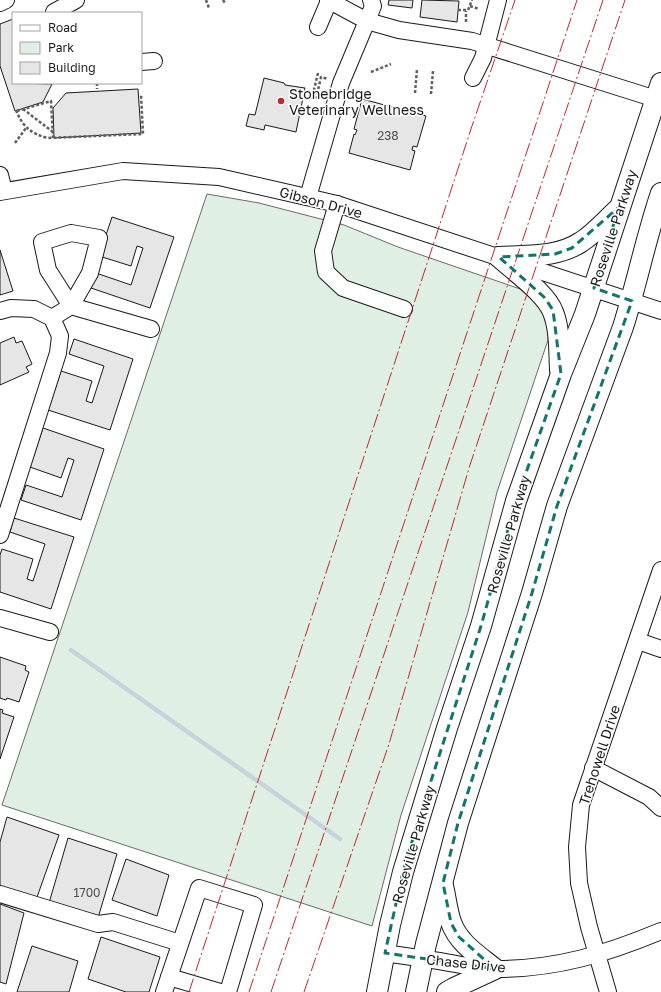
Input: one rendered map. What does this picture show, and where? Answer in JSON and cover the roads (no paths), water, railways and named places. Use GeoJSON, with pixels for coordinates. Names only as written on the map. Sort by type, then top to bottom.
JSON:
{"type":"FeatureCollection","features":[{"type":"Feature","properties":{"kind":"main road","name":"Roseville Parkway"},"geometry":{"type":"LineString","coordinates":[[377,992],[402,872],[481,626],[516,501],[561,374],[585,314],[658,91]]}},
{"type":"Feature","properties":{"kind":"main road"},"geometry":{"type":"LineString","coordinates":[[416,992],[426,944],[458,823],[532,593],[557,506],[622,332],[632,301],[653,216],[661,194]]}},
{"type":"Feature","properties":{"kind":"main road"},"geometry":{"type":"LineString","coordinates":[[499,257],[555,254],[572,248],[582,242],[619,207]]}},
{"type":"Feature","properties":{"kind":"main road"},"geometry":{"type":"LineString","coordinates":[[499,257],[544,297],[553,310],[556,321],[561,374]]}},
{"type":"Feature","properties":{"kind":"main road"},"geometry":{"type":"LineString","coordinates":[[443,883],[451,923],[459,937],[466,945],[495,969],[447,992]]}},
{"type":"Feature","properties":{"kind":"street"},"geometry":{"type":"LineString","coordinates":[[0,3],[6,0]]}},
{"type":"Feature","properties":{"kind":"street"},"geometry":{"type":"LineString","coordinates":[[52,8],[76,0]]}},
{"type":"Feature","properties":{"kind":"street"},"geometry":{"type":"LineString","coordinates":[[308,197],[341,83],[373,6],[371,0]]}},
{"type":"Feature","properties":{"kind":"street"},"geometry":{"type":"LineString","coordinates":[[473,78],[483,58],[498,0]]}},
{"type":"Feature","properties":{"kind":"street"},"geometry":{"type":"LineString","coordinates":[[318,26],[328,1],[367,21],[399,30],[472,41],[658,91]]}},
{"type":"Feature","properties":{"kind":"street","name":"Gibson Drive"},"geometry":{"type":"LineString","coordinates":[[2,191],[123,171],[219,177],[337,204],[661,311]]}},
{"type":"Feature","properties":{"kind":"street"},"geometry":{"type":"LineString","coordinates":[[0,175],[2,191]]}},
{"type":"Feature","properties":{"kind":"street"},"geometry":{"type":"LineString","coordinates":[[337,204],[323,252],[326,272],[343,288],[404,309]]}},
{"type":"Feature","properties":{"kind":"street"},"geometry":{"type":"LineString","coordinates":[[52,318],[71,306],[90,272],[99,238],[71,233],[42,242],[48,270],[71,306],[151,329]]}},
{"type":"Feature","properties":{"kind":"street"},"geometry":{"type":"LineString","coordinates":[[0,311],[11,308],[34,309],[52,318],[60,336],[58,353],[1,531]]}},
{"type":"Feature","properties":{"kind":"street","name":"Trehowell Drive"},"geometry":{"type":"LineString","coordinates":[[608,992],[584,908],[579,883],[577,846],[581,805],[661,570]]}},
{"type":"Feature","properties":{"kind":"street"},"geometry":{"type":"LineString","coordinates":[[0,618],[50,632]]}},
{"type":"Feature","properties":{"kind":"street"},"geometry":{"type":"LineString","coordinates":[[638,641],[661,649]]}},
{"type":"Feature","properties":{"kind":"street"},"geometry":{"type":"LineString","coordinates":[[594,768],[649,797],[661,808]]}},
{"type":"Feature","properties":{"kind":"street"},"geometry":{"type":"LineString","coordinates":[[164,992],[199,888],[254,905],[228,992]]}},
{"type":"Feature","properties":{"kind":"street"},"geometry":{"type":"LineString","coordinates":[[0,894],[98,924],[113,922],[180,943]]}},
{"type":"Feature","properties":{"kind":"street","name":"Chase Drive"},"geometry":{"type":"LineString","coordinates":[[385,952],[495,969],[537,967],[568,962],[598,954],[661,931]]}},
{"type":"Feature","properties":{"kind":"street"},"geometry":{"type":"LineString","coordinates":[[169,977],[220,992]]}},
{"type":"Feature","properties":{"kind":"waterway"},"geometry":{"type":"LineString","coordinates":[[71,650],[340,839]]}},
{"type":"Feature","properties":{"kind":"place","name":"Stonebridge Veterinary Wellness"},"geometry":{"type":"Point","coordinates":[281,101]}}]}
